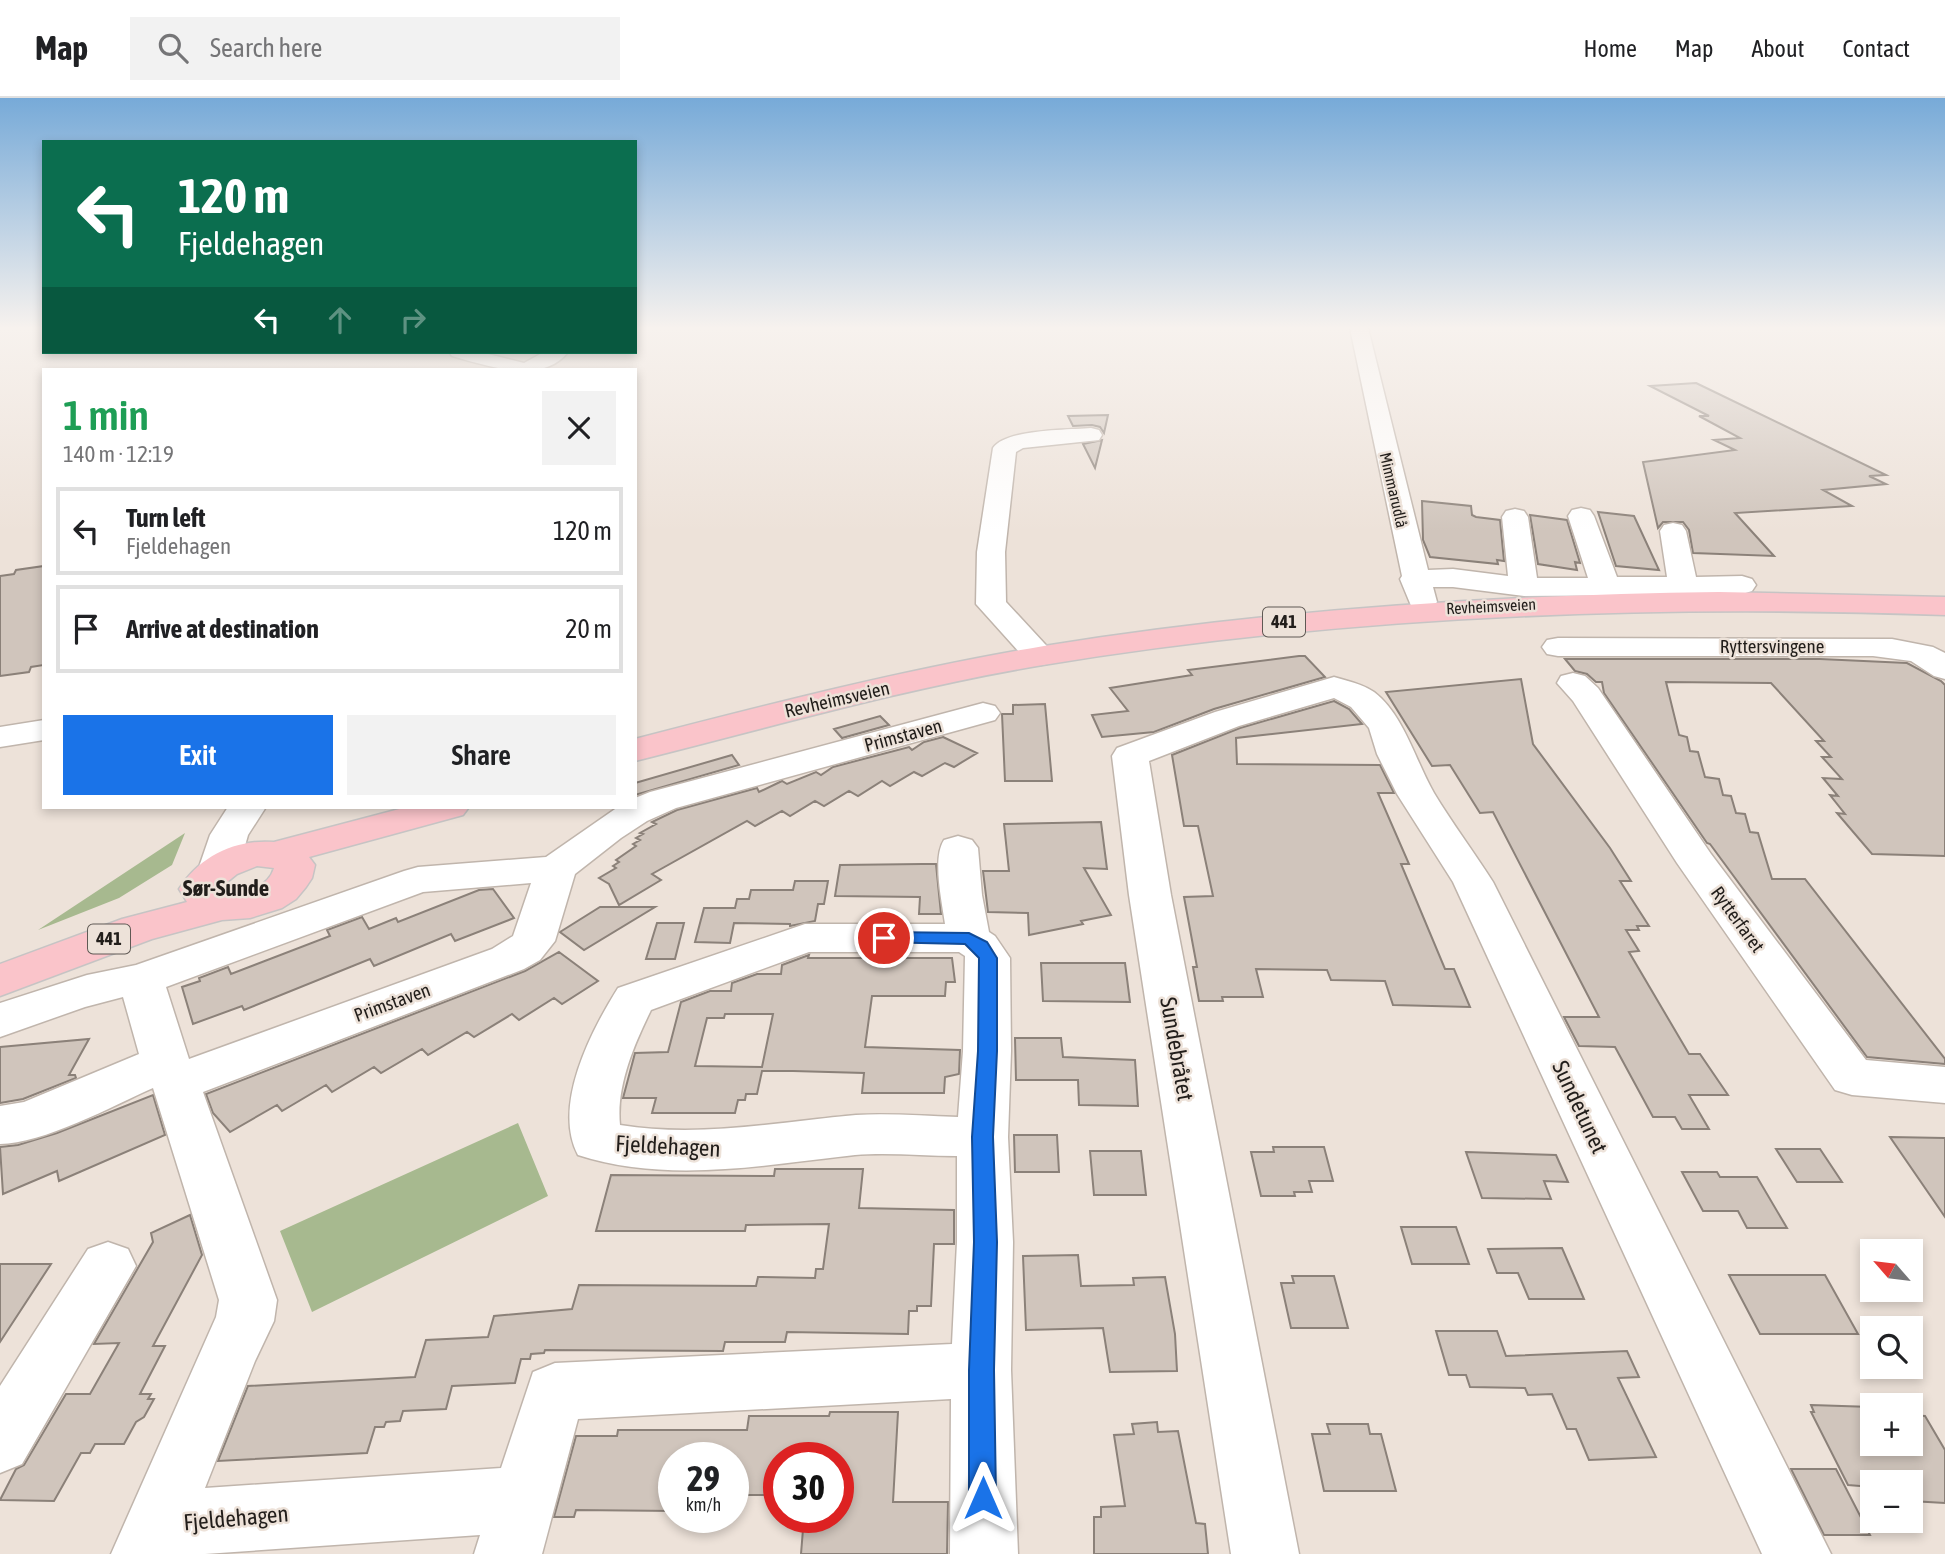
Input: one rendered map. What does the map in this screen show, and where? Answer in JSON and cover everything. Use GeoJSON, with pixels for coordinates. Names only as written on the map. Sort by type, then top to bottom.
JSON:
{"type":"FeatureCollection","features":[{"type":"Feature","properties":{"kind":"main road","name":"Revheimsveien"},"geometry":{"type":"LineString","coordinates":[[637,749],[842,697],[1040,656],[1245,627],[1424,610],[1652,600],[1814,601],[1945,606]]}},
{"type":"Feature","properties":{"kind":"main road","name":"441"},"geometry":{"type":"LineString","coordinates":[[0,967],[215,885],[253,904],[269,898],[277,862],[347,850],[444,809]]}},
{"type":"Feature","properties":{"kind":"main road","name":"441"},"geometry":{"type":"LineString","coordinates":[[0,981],[137,929],[215,885]]}},
{"type":"Feature","properties":{"kind":"street","name":"Mimmarudlå"},"geometry":{"type":"LineString","coordinates":[[1374,396],[1414,579],[1424,610]]}},
{"type":"Feature","properties":{"kind":"street"},"geometry":{"type":"LineString","coordinates":[[1040,656],[991,604],[991,552],[1005,448],[1018,442],[1091,435]]}},
{"type":"Feature","properties":{"kind":"street"},"geometry":{"type":"LineString","coordinates":[[1581,516],[1606,587]]}},
{"type":"Feature","properties":{"kind":"street"},"geometry":{"type":"LineString","coordinates":[[1515,517],[1524,587]]}},
{"type":"Feature","properties":{"kind":"street"},"geometry":{"type":"LineString","coordinates":[[1673,531],[1683,585]]}},
{"type":"Feature","properties":{"kind":"street","name":"Revheimsveien"},"geometry":{"type":"LineString","coordinates":[[1414,579],[1454,578],[1524,587],[1742,585]]}},
{"type":"Feature","properties":{"kind":"street","name":"Ryttersvingene"},"geometry":{"type":"LineString","coordinates":[[1578,653],[1873,647],[1920,653],[1940,663],[1945,670]]}},
{"type":"Feature","properties":{"kind":"street","name":"Rytterfaret"},"geometry":{"type":"LineString","coordinates":[[1578,653],[1587,695],[1697,863],[1852,1077],[1945,1085]]}},
{"type":"Feature","properties":{"kind":"street","name":"Sundebråtet"},"geometry":{"type":"LineString","coordinates":[[1265,1554],[1157,935],[1130,756],[1227,719],[1334,687]]}},
{"type":"Feature","properties":{"kind":"street","name":"Sundetunet"},"geometry":{"type":"LineString","coordinates":[[1334,687],[1363,700],[1386,726],[1395,754],[1416,794],[1473,882],[1797,1554]]}},
{"type":"Feature","properties":{"kind":"street","name":"Primstaven"},"geometry":{"type":"LineString","coordinates":[[0,1125],[37,1117],[508,960],[525,950],[533,941],[556,869],[625,818],[663,800],[983,713]]}},
{"type":"Feature","properties":{"kind":"street"},"geometry":{"type":"LineString","coordinates":[[0,737],[42,730]]}},
{"type":"Feature","properties":{"kind":"street"},"geometry":{"type":"LineString","coordinates":[[215,885],[229,835],[246,809]]}},
{"type":"Feature","properties":{"kind":"street"},"geometry":{"type":"LineString","coordinates":[[255,809],[277,862]]}},
{"type":"Feature","properties":{"kind":"street"},"geometry":{"type":"LineString","coordinates":[[957,848],[961,895],[969,938],[980,946],[988,958],[987,1051],[982,1137],[985,1242],[981,1370],[984,1554]]}},
{"type":"Feature","properties":{"kind":"street"},"geometry":{"type":"LineString","coordinates":[[0,1021],[45,1003],[82,994],[110,983],[141,979],[418,880],[556,869]]}},
{"type":"Feature","properties":{"kind":"street","name":"Fjeldehagen"},"geometry":{"type":"LineString","coordinates":[[969,938],[805,938],[634,999],[626,1011],[600,1081],[594,1109],[595,1131],[596,1141],[643,1149],[750,1149],[858,1135],[982,1137]]}},
{"type":"Feature","properties":{"kind":"street"},"geometry":{"type":"LineString","coordinates":[[141,979],[170,1073]]}},
{"type":"Feature","properties":{"kind":"street","name":"Fjeldehagen"},"geometry":{"type":"LineString","coordinates":[[152,1539],[228,1354],[245,1321],[248,1300],[234,1252],[170,1073]]}},
{"type":"Feature","properties":{"kind":"street"},"geometry":{"type":"LineString","coordinates":[[0,1442],[108,1266]]}},
{"type":"Feature","properties":{"kind":"street","name":"Fjeldehagen"},"geometry":{"type":"LineString","coordinates":[[152,1539],[341,1510],[516,1527],[555,1392],[981,1370]]}},
{"type":"Feature","properties":{"kind":"green space"},"geometry":{"type":"Polygon","coordinates":[[[185,833],[172,865],[119,898],[38,930],[185,833]]]}},
{"type":"Feature","properties":{"kind":"green space"},"geometry":{"type":"Polygon","coordinates":[[[518,1123],[548,1196],[312,1312],[280,1231],[518,1123]]]}},
{"type":"Feature","properties":{"kind":"building"},"geometry":{"type":"Polygon","coordinates":[[[1670,396],[1723,396],[1886,475],[1869,476],[1886,484],[1823,490],[1852,506],[1735,513],[1774,556],[1693,553],[1689,530],[1683,522],[1663,522],[1658,528],[1643,462],[1735,450],[1714,440],[1740,438],[1699,416],[1709,416],[1670,396]]]}},
{"type":"Feature","properties":{"kind":"building"},"geometry":{"type":"Polygon","coordinates":[[[1108,415],[1104,433],[1100,427],[1092,425],[1073,426],[1068,416],[1108,415]]]}},
{"type":"Feature","properties":{"kind":"building"},"geometry":{"type":"Polygon","coordinates":[[[1102,440],[1095,468],[1083,444],[1102,440]]]}},
{"type":"Feature","properties":{"kind":"building"},"geometry":{"type":"Polygon","coordinates":[[[1422,501],[1471,506],[1472,515],[1476,517],[1500,520],[1504,561],[1497,560],[1498,564],[1430,557],[1423,540],[1422,501]]]}},
{"type":"Feature","properties":{"kind":"building"},"geometry":{"type":"Polygon","coordinates":[[[1598,512],[1634,516],[1659,570],[1616,566],[1598,512]]]}},
{"type":"Feature","properties":{"kind":"building"},"geometry":{"type":"Polygon","coordinates":[[[1530,515],[1567,520],[1580,563],[1575,562],[1577,570],[1538,564],[1530,515]]]}},
{"type":"Feature","properties":{"kind":"building"},"geometry":{"type":"Polygon","coordinates":[[[42,566],[42,665],[31,667],[29,672],[0,676],[0,576],[14,574],[16,570],[42,566]]]}},
{"type":"Feature","properties":{"kind":"building"},"geometry":{"type":"Polygon","coordinates":[[[1305,656],[1325,677],[1214,709],[1154,732],[1102,737],[1092,715],[1128,711],[1110,688],[1192,675],[1188,670],[1305,656]]]}},
{"type":"Feature","properties":{"kind":"building"},"geometry":{"type":"Polygon","coordinates":[[[1565,659],[1820,659],[1907,663],[1945,685],[1945,856],[1872,854],[1837,813],[1845,814],[1830,795],[1838,796],[1823,778],[1842,779],[1822,757],[1831,757],[1816,741],[1824,741],[1771,683],[1666,682],[1679,735],[1687,737],[1690,751],[1698,752],[1705,777],[1719,779],[1723,795],[1731,796],[1736,813],[1745,814],[1750,832],[1758,833],[1772,879],[1805,879],[1945,1059],[1945,1064],[1867,1057],[1707,843],[1604,693],[1602,682],[1596,682],[1587,674],[1575,671],[1565,659]]]}},
{"type":"Feature","properties":{"kind":"building"},"geometry":{"type":"Polygon","coordinates":[[[1521,679],[1533,744],[1610,848],[1631,881],[1620,881],[1649,926],[1637,926],[1639,930],[1626,930],[1639,951],[1629,952],[1689,1054],[1700,1054],[1728,1095],[1689,1095],[1709,1129],[1682,1129],[1675,1117],[1653,1117],[1615,1047],[1579,1046],[1564,1017],[1599,1017],[1493,812],[1480,813],[1450,765],[1432,766],[1386,692],[1521,679]]]}},
{"type":"Feature","properties":{"kind":"building"},"geometry":{"type":"Polygon","coordinates":[[[1334,701],[1349,709],[1362,724],[1236,738],[1237,764],[1380,765],[1394,793],[1378,793],[1409,864],[1401,864],[1445,969],[1454,969],[1470,1007],[1393,1005],[1385,981],[1331,980],[1327,970],[1256,969],[1263,997],[1222,997],[1223,1001],[1199,1001],[1193,967],[1197,967],[1184,897],[1213,896],[1198,826],[1184,826],[1172,755],[1240,728],[1334,701]]]}},
{"type":"Feature","properties":{"kind":"building"},"geometry":{"type":"Polygon","coordinates":[[[1045,704],[1052,781],[1005,781],[1002,714],[1013,714],[1013,705],[1045,704]]]}},
{"type":"Feature","properties":{"kind":"building"},"geometry":{"type":"Polygon","coordinates":[[[880,716],[889,725],[842,738],[834,729],[880,716]]]}},
{"type":"Feature","properties":{"kind":"building"},"geometry":{"type":"Polygon","coordinates":[[[943,737],[977,753],[954,767],[945,763],[922,776],[914,772],[890,786],[882,781],[858,796],[849,791],[824,806],[815,801],[790,816],[782,811],[755,826],[747,821],[652,874],[661,880],[619,905],[609,884],[599,878],[616,868],[613,866],[619,862],[616,860],[636,846],[633,844],[640,840],[636,838],[643,834],[640,833],[656,824],[652,822],[677,810],[757,788],[759,792],[782,781],[787,784],[816,772],[821,775],[833,767],[909,747],[912,750],[924,742],[943,737]]]}},
{"type":"Feature","properties":{"kind":"building"},"geometry":{"type":"Polygon","coordinates":[[[732,755],[739,765],[637,794],[637,782],[732,755]]]}},
{"type":"Feature","properties":{"kind":"building"},"geometry":{"type":"Polygon","coordinates":[[[1101,822],[1107,869],[1084,868],[1111,915],[1081,921],[1083,924],[1029,935],[1028,913],[988,912],[983,871],[1009,871],[1004,824],[1101,822]]]}},
{"type":"Feature","properties":{"kind":"building"},"geometry":{"type":"Polygon","coordinates":[[[936,864],[941,914],[919,914],[920,897],[835,896],[840,865],[936,864]]]}},
{"type":"Feature","properties":{"kind":"building"},"geometry":{"type":"Polygon","coordinates":[[[795,881],[828,881],[824,904],[818,904],[815,921],[790,926],[734,923],[730,943],[695,942],[704,908],[735,908],[737,899],[749,899],[751,890],[793,890],[795,881]]]}},
{"type":"Feature","properties":{"kind":"building"},"geometry":{"type":"Polygon","coordinates":[[[493,889],[514,918],[455,941],[451,934],[374,966],[370,959],[244,1010],[242,1006],[193,1024],[182,987],[200,981],[199,978],[228,967],[231,974],[330,936],[327,930],[362,917],[369,929],[396,918],[398,922],[479,890],[493,889]]]}},
{"type":"Feature","properties":{"kind":"building"},"geometry":{"type":"Polygon","coordinates":[[[600,907],[655,907],[584,950],[560,932],[600,907]]]}},
{"type":"Feature","properties":{"kind":"building"},"geometry":{"type":"Polygon","coordinates":[[[657,923],[684,923],[675,959],[646,959],[657,923]]]}},
{"type":"Feature","properties":{"kind":"building"},"geometry":{"type":"Polygon","coordinates":[[[559,952],[598,981],[562,1004],[554,998],[519,1020],[512,1014],[474,1037],[467,1032],[428,1055],[422,1049],[381,1073],[374,1067],[332,1092],[326,1085],[282,1111],[277,1105],[230,1132],[213,1113],[206,1094],[525,971],[559,952]]]}},
{"type":"Feature","properties":{"kind":"building"},"geometry":{"type":"Polygon","coordinates":[[[809,955],[808,958],[952,958],[955,982],[946,982],[945,996],[872,996],[865,1047],[960,1050],[959,1074],[945,1077],[944,1093],[862,1093],[864,1073],[762,1071],[757,1094],[746,1094],[745,1100],[738,1100],[735,1113],[652,1113],[656,1098],[623,1098],[635,1053],[668,1052],[681,1002],[710,991],[731,991],[732,983],[757,974],[781,974],[782,965],[809,955]],[[725,1014],[724,1018],[707,1018],[695,1066],[762,1067],[773,1014],[725,1014]]]}},
{"type":"Feature","properties":{"kind":"building"},"geometry":{"type":"Polygon","coordinates":[[[1041,963],[1125,963],[1130,1002],[1043,1001],[1041,963]]]}},
{"type":"Feature","properties":{"kind":"building"},"geometry":{"type":"Polygon","coordinates":[[[1015,1038],[1061,1038],[1063,1057],[1135,1060],[1138,1106],[1079,1105],[1078,1080],[1016,1080],[1015,1038]]]}},
{"type":"Feature","properties":{"kind":"building"},"geometry":{"type":"Polygon","coordinates":[[[89,1039],[69,1075],[75,1075],[76,1078],[23,1099],[0,1103],[0,1047],[89,1039]]]}},
{"type":"Feature","properties":{"kind":"building"},"geometry":{"type":"Polygon","coordinates":[[[153,1095],[165,1135],[59,1181],[57,1171],[3,1194],[0,1147],[18,1145],[57,1133],[153,1095]]]}},
{"type":"Feature","properties":{"kind":"building"},"geometry":{"type":"Polygon","coordinates":[[[1014,1135],[1057,1135],[1059,1172],[1015,1172],[1014,1135]]]}},
{"type":"Feature","properties":{"kind":"building"},"geometry":{"type":"Polygon","coordinates":[[[1890,1137],[1945,1138],[1945,1217],[1890,1137]]]}},
{"type":"Feature","properties":{"kind":"building"},"geometry":{"type":"Polygon","coordinates":[[[1273,1147],[1324,1147],[1333,1181],[1309,1181],[1312,1192],[1294,1192],[1295,1196],[1261,1196],[1251,1152],[1274,1152],[1273,1147]]]}},
{"type":"Feature","properties":{"kind":"building"},"geometry":{"type":"Polygon","coordinates":[[[1776,1149],[1820,1149],[1842,1182],[1797,1182],[1776,1149]]]}},
{"type":"Feature","properties":{"kind":"building"},"geometry":{"type":"Polygon","coordinates":[[[1090,1151],[1141,1151],[1146,1195],[1094,1195],[1090,1151]]]}},
{"type":"Feature","properties":{"kind":"building"},"geometry":{"type":"Polygon","coordinates":[[[1466,1152],[1556,1155],[1568,1182],[1544,1181],[1551,1199],[1482,1198],[1466,1152]]]}},
{"type":"Feature","properties":{"kind":"building"},"geometry":{"type":"Polygon","coordinates":[[[775,1169],[863,1169],[859,1208],[954,1210],[954,1244],[934,1244],[931,1306],[917,1306],[917,1311],[909,1311],[908,1334],[787,1332],[785,1342],[725,1342],[723,1351],[545,1350],[544,1353],[531,1354],[530,1359],[521,1359],[515,1383],[452,1386],[446,1409],[403,1411],[400,1421],[386,1422],[384,1427],[375,1427],[367,1453],[218,1461],[248,1386],[415,1377],[426,1340],[488,1337],[494,1316],[572,1309],[579,1285],[756,1286],[758,1277],[815,1278],[816,1269],[823,1269],[829,1224],[746,1225],[745,1231],[596,1231],[611,1175],[774,1176],[775,1169]]]}},
{"type":"Feature","properties":{"kind":"building"},"geometry":{"type":"Polygon","coordinates":[[[1682,1172],[1717,1172],[1720,1177],[1757,1177],[1787,1228],[1747,1228],[1738,1211],[1703,1211],[1682,1172]]]}},
{"type":"Feature","properties":{"kind":"building"},"geometry":{"type":"Polygon","coordinates":[[[190,1215],[202,1255],[153,1346],[165,1346],[140,1394],[151,1394],[148,1399],[154,1399],[144,1417],[136,1422],[124,1444],[95,1444],[90,1453],[81,1453],[54,1501],[0,1500],[16,1469],[24,1465],[66,1394],[90,1394],[119,1343],[94,1344],[153,1242],[151,1233],[190,1215]]]}},
{"type":"Feature","properties":{"kind":"building"},"geometry":{"type":"Polygon","coordinates":[[[1401,1227],[1456,1227],[1469,1264],[1412,1264],[1401,1227]]]}},
{"type":"Feature","properties":{"kind":"building"},"geometry":{"type":"Polygon","coordinates":[[[1562,1248],[1584,1299],[1529,1299],[1518,1273],[1497,1273],[1488,1249],[1562,1248]]]}},
{"type":"Feature","properties":{"kind":"building"},"geometry":{"type":"Polygon","coordinates":[[[1078,1255],[1081,1286],[1134,1285],[1133,1278],[1165,1277],[1175,1334],[1177,1371],[1110,1372],[1103,1328],[1026,1330],[1023,1256],[1078,1255]]]}},
{"type":"Feature","properties":{"kind":"building"},"geometry":{"type":"Polygon","coordinates":[[[0,1264],[51,1264],[0,1342],[0,1264]]]}},
{"type":"Feature","properties":{"kind":"building"},"geometry":{"type":"Polygon","coordinates":[[[1729,1275],[1825,1275],[1858,1334],[1760,1334],[1729,1275]]]}},
{"type":"Feature","properties":{"kind":"building"},"geometry":{"type":"Polygon","coordinates":[[[1292,1276],[1334,1276],[1348,1328],[1291,1328],[1281,1283],[1294,1283],[1292,1276]]]}},
{"type":"Feature","properties":{"kind":"building"},"geometry":{"type":"Polygon","coordinates":[[[1436,1331],[1497,1331],[1506,1356],[1627,1351],[1639,1377],[1618,1378],[1656,1457],[1589,1460],[1576,1429],[1567,1429],[1552,1394],[1528,1395],[1525,1388],[1470,1387],[1466,1375],[1449,1375],[1436,1331]]]}},
{"type":"Feature","properties":{"kind":"building"},"geometry":{"type":"Polygon","coordinates":[[[1811,1405],[1860,1407],[1860,1456],[1923,1456],[1925,1416],[1945,1450],[1945,1503],[1923,1502],[1923,1470],[1860,1470],[1860,1486],[1848,1485],[1811,1412],[1814,1412],[1811,1405]]]}},
{"type":"Feature","properties":{"kind":"building"},"geometry":{"type":"Polygon","coordinates":[[[830,1412],[898,1412],[893,1502],[948,1502],[947,1554],[801,1554],[803,1533],[854,1533],[854,1442],[763,1442],[763,1495],[749,1495],[749,1442],[658,1442],[658,1511],[576,1510],[574,1517],[554,1517],[576,1436],[617,1436],[618,1430],[747,1430],[749,1416],[829,1416],[830,1412]]]}},
{"type":"Feature","properties":{"kind":"building"},"geometry":{"type":"Polygon","coordinates":[[[1157,1422],[1158,1432],[1178,1431],[1196,1523],[1205,1524],[1208,1554],[1094,1554],[1094,1517],[1101,1517],[1101,1507],[1125,1506],[1114,1435],[1134,1434],[1132,1424],[1157,1422]]]}},
{"type":"Feature","properties":{"kind":"building"},"geometry":{"type":"Polygon","coordinates":[[[1327,1424],[1368,1424],[1370,1434],[1381,1434],[1396,1491],[1324,1491],[1312,1434],[1330,1434],[1327,1424]]]}},
{"type":"Feature","properties":{"kind":"building"},"geometry":{"type":"Polygon","coordinates":[[[1791,1469],[1836,1469],[1860,1516],[1860,1533],[1870,1535],[1824,1535],[1791,1469]]]}},
{"type":"Feature","properties":{"kind":"district","name":"Sør-Sunde"},"geometry":{"type":"Point","coordinates":[226,888]}},
{"type":"Feature","properties":{"kind":"route"},"geometry":{"type":"LineString","coordinates":[[884,938],[969,938],[980,946],[988,958],[987,1051],[982,1137],[985,1242],[981,1370],[983,1498]]}}]}
